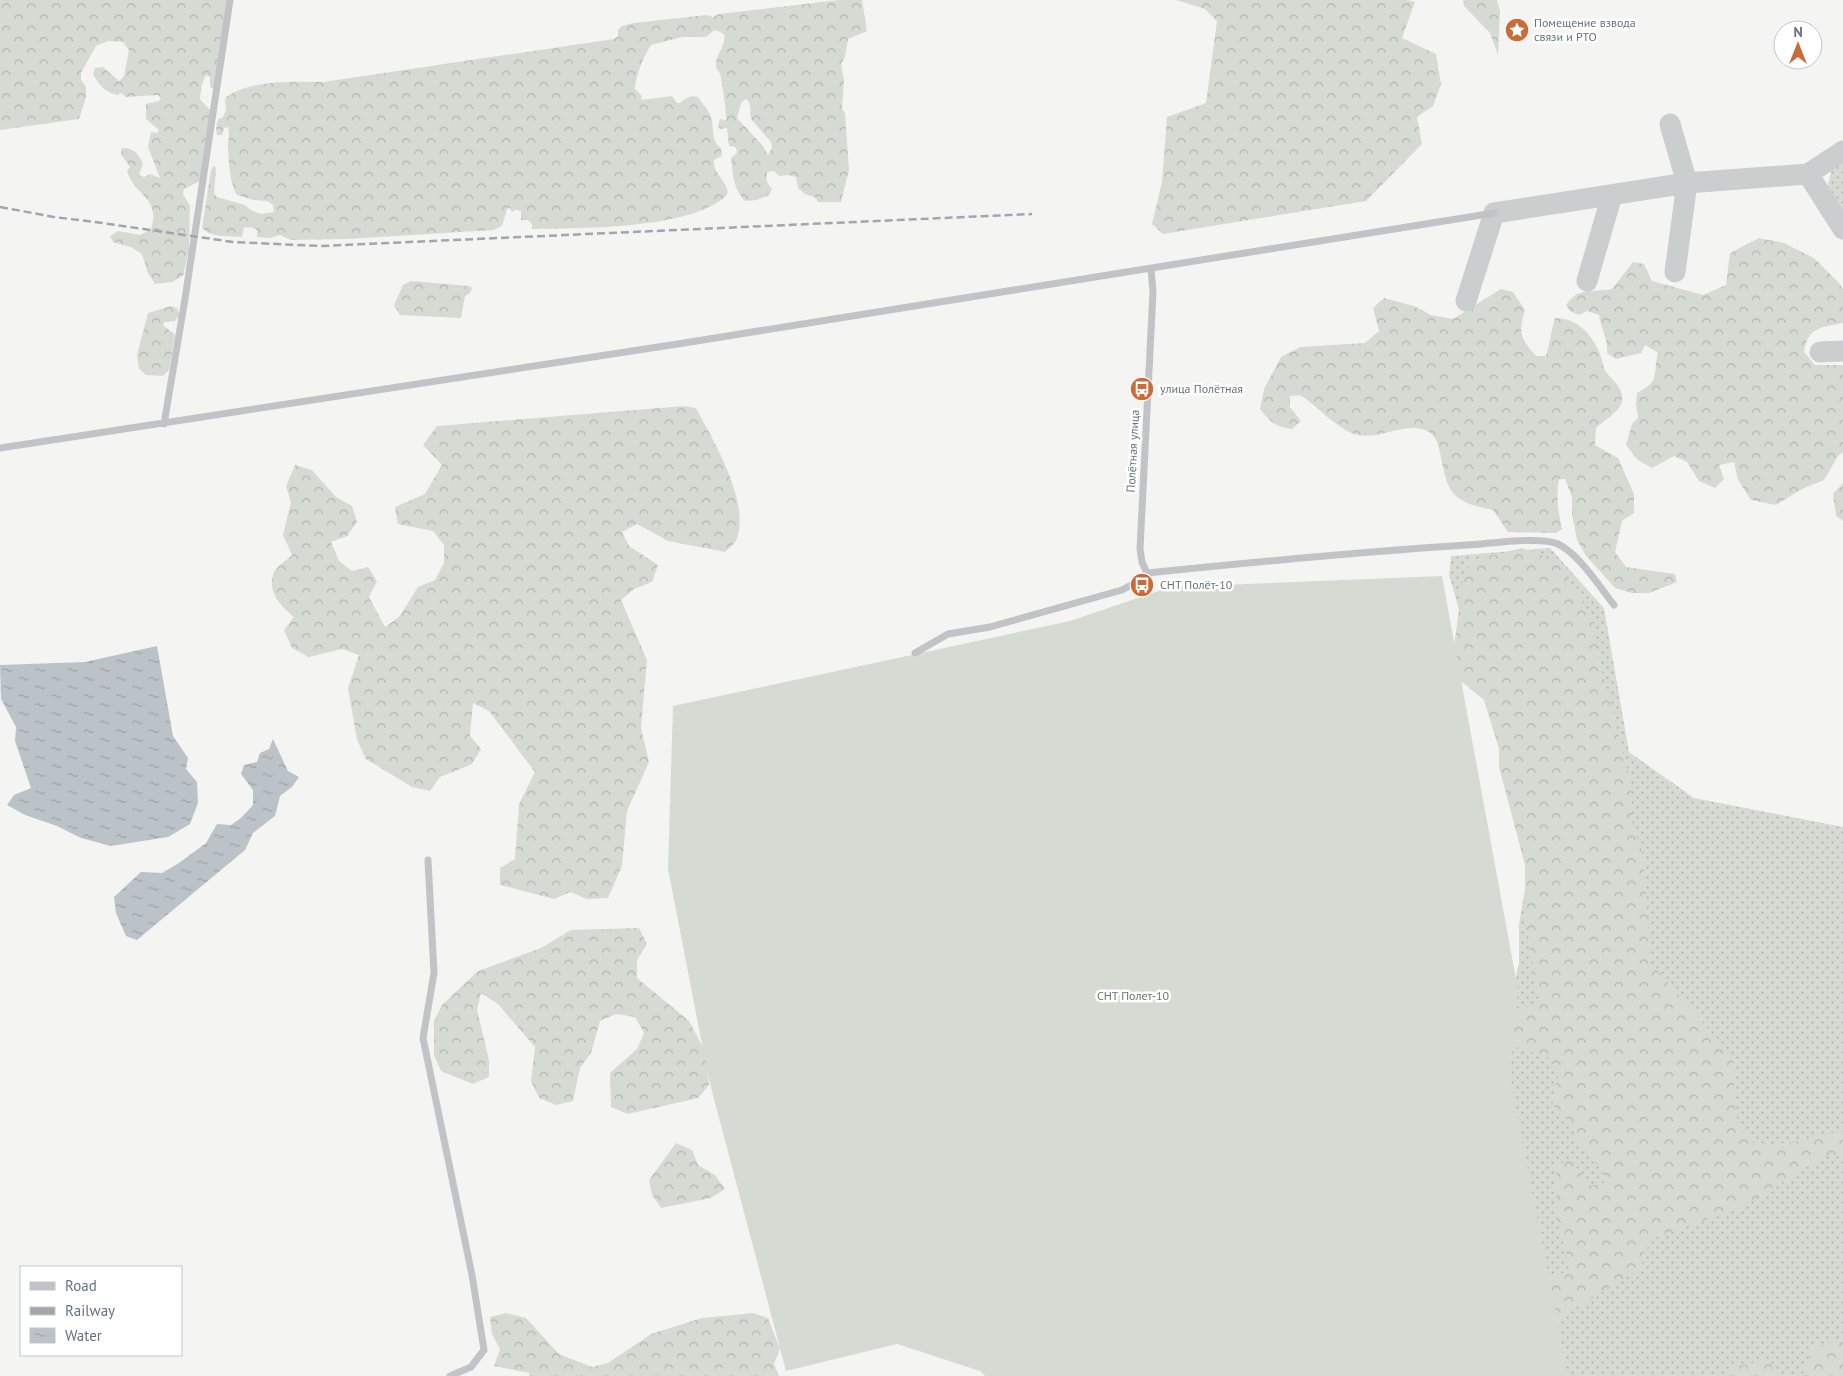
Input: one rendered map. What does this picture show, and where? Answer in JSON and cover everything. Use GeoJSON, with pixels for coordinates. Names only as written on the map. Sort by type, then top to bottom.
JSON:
{"type":"FeatureCollection","features":[{"type":"Feature","properties":{"kind":"street"},"geometry":{"type":"LineString","coordinates":[[164,424],[185,299],[230,0]]}},
{"type":"Feature","properties":{"kind":"street"},"geometry":{"type":"LineString","coordinates":[[0,448],[164,424],[1494,213]]}},
{"type":"Feature","properties":{"kind":"street","name":"Полётная улица"},"geometry":{"type":"LineString","coordinates":[[1147,573],[1142,562],[1140,549],[1154,292],[1151,268]]}},
{"type":"Feature","properties":{"kind":"street"},"geometry":{"type":"LineString","coordinates":[[915,652],[948,634],[990,627],[1122,590],[1147,573],[1326,555],[1539,541],[1556,543],[1569,551],[1614,605]]}},
{"type":"Feature","properties":{"kind":"street"},"geometry":{"type":"LineString","coordinates":[[428,860],[434,973],[423,1038],[472,1275],[484,1350],[471,1367],[450,1376]]}},
{"type":"Feature","properties":{"kind":"green space"},"geometry":{"type":"Polygon","coordinates":[[[0,0],[227,0],[214,87],[212,89],[210,77],[206,75],[202,84],[200,99],[211,111],[200,181],[184,189],[183,194],[190,206],[189,250],[183,276],[172,282],[155,284],[148,273],[142,254],[131,247],[113,242],[110,236],[118,231],[140,235],[151,229],[153,210],[150,203],[131,180],[127,171],[130,167],[121,154],[122,148],[133,150],[143,164],[139,175],[144,177],[150,174],[160,178],[148,147],[151,132],[157,133],[159,130],[146,119],[146,104],[159,101],[161,98],[158,95],[126,97],[121,93],[118,95],[110,92],[100,85],[93,74],[95,68],[103,67],[119,81],[124,76],[129,50],[123,42],[108,41],[96,46],[81,73],[81,80],[86,87],[86,97],[79,119],[0,130],[0,0]]]}},
{"type":"Feature","properties":{"kind":"green space"},"geometry":{"type":"Polygon","coordinates":[[[839,0],[862,0],[867,31],[848,39],[845,57],[841,64],[844,81],[842,108],[845,113],[849,170],[841,202],[818,202],[816,198],[805,194],[798,188],[796,177],[788,175],[779,176],[774,171],[767,172],[767,182],[772,189],[769,195],[757,200],[745,201],[741,196],[734,181],[731,158],[737,153],[736,147],[729,146],[727,128],[720,129],[718,126],[720,119],[726,120],[722,83],[716,67],[724,42],[724,34],[715,30],[706,37],[683,37],[651,45],[640,66],[635,89],[642,96],[641,100],[672,96],[677,103],[680,103],[686,98],[698,97],[710,114],[715,141],[721,148],[722,156],[714,160],[714,165],[728,191],[723,199],[700,211],[654,222],[628,225],[532,229],[532,224],[528,220],[521,220],[521,211],[516,210],[512,212],[510,208],[507,209],[502,226],[493,230],[348,239],[291,240],[280,235],[270,238],[257,237],[257,230],[244,227],[242,237],[226,236],[215,235],[202,228],[213,166],[216,168],[214,193],[217,197],[245,205],[261,214],[274,212],[273,205],[267,201],[253,200],[237,195],[232,184],[229,166],[228,127],[224,128],[222,135],[217,135],[218,119],[223,117],[226,110],[225,98],[247,87],[286,82],[323,82],[614,39],[618,36],[618,30],[622,26],[634,23],[706,15],[713,17],[719,14],[839,0]],[[746,99],[741,103],[737,118],[762,145],[768,155],[772,148],[771,142],[751,119],[746,99]]]}},
{"type":"Feature","properties":{"kind":"green space"},"geometry":{"type":"Polygon","coordinates":[[[1176,0],[1406,0],[1415,2],[1402,38],[1436,54],[1441,84],[1433,106],[1417,117],[1422,144],[1366,201],[1163,234],[1152,224],[1162,182],[1167,117],[1206,103],[1217,21],[1205,9],[1176,0]]]}},
{"type":"Feature","properties":{"kind":"green space"},"geometry":{"type":"Polygon","coordinates":[[[1463,0],[1497,0],[1500,10],[1498,55],[1490,33],[1464,6],[1463,0]]]}},
{"type":"Feature","properties":{"kind":"green space"},"geometry":{"type":"Polygon","coordinates":[[[1843,163],[1843,219],[1826,194],[1831,171],[1843,163]]]}},
{"type":"Feature","properties":{"kind":"green space"},"geometry":{"type":"Polygon","coordinates":[[[1759,238],[1784,243],[1814,258],[1843,289],[1843,323],[1822,328],[1812,333],[1806,343],[1804,352],[1815,365],[1843,365],[1843,452],[1838,456],[1824,480],[1802,489],[1776,505],[1751,500],[1738,480],[1734,462],[1719,465],[1724,479],[1715,488],[1699,481],[1687,462],[1674,456],[1652,468],[1638,460],[1626,445],[1632,424],[1638,418],[1637,393],[1645,389],[1653,381],[1658,353],[1645,345],[1641,353],[1616,359],[1607,353],[1599,315],[1587,311],[1579,315],[1570,311],[1566,305],[1576,295],[1586,291],[1612,289],[1633,262],[1644,264],[1652,281],[1703,295],[1726,285],[1730,253],[1759,238]]]}},
{"type":"Feature","properties":{"kind":"green space"},"geometry":{"type":"Polygon","coordinates":[[[411,281],[469,286],[472,288],[470,293],[465,296],[461,318],[400,315],[394,305],[403,285],[411,281]]]}},
{"type":"Feature","properties":{"kind":"green space"},"geometry":{"type":"Polygon","coordinates":[[[1501,289],[1513,292],[1525,310],[1521,330],[1522,335],[1536,356],[1546,356],[1555,318],[1577,324],[1593,340],[1606,372],[1617,385],[1622,396],[1621,405],[1618,409],[1596,428],[1595,445],[1618,458],[1634,494],[1634,513],[1622,521],[1615,552],[1626,567],[1675,574],[1677,582],[1649,593],[1632,593],[1615,588],[1586,556],[1577,540],[1572,514],[1572,497],[1565,479],[1559,479],[1558,492],[1562,529],[1556,533],[1508,532],[1493,510],[1468,503],[1460,499],[1453,492],[1448,484],[1438,444],[1429,432],[1412,428],[1376,435],[1358,435],[1340,426],[1301,396],[1290,396],[1290,407],[1301,421],[1292,429],[1274,424],[1260,409],[1264,389],[1281,357],[1300,347],[1365,343],[1379,331],[1373,308],[1384,298],[1414,306],[1431,315],[1453,319],[1501,289]]]}},
{"type":"Feature","properties":{"kind":"green space"},"geometry":{"type":"Polygon","coordinates":[[[171,306],[177,308],[180,315],[175,321],[165,322],[163,325],[175,335],[169,370],[163,376],[146,375],[139,369],[137,355],[148,313],[171,306]]]}},
{"type":"Feature","properties":{"kind":"green space"},"geometry":{"type":"Polygon","coordinates":[[[684,406],[696,408],[720,453],[734,489],[740,523],[734,544],[725,552],[668,541],[637,524],[622,532],[629,546],[658,565],[652,582],[634,589],[621,600],[647,660],[641,728],[649,762],[627,811],[622,866],[608,898],[587,899],[570,892],[554,899],[500,885],[500,868],[515,859],[519,804],[535,772],[489,711],[473,703],[470,736],[481,749],[472,764],[440,777],[430,791],[412,787],[366,759],[357,740],[348,688],[359,655],[342,649],[309,657],[292,648],[284,630],[294,617],[276,598],[273,592],[272,579],[275,570],[292,555],[283,535],[291,502],[286,486],[295,465],[312,470],[336,497],[352,506],[357,522],[347,536],[331,542],[339,561],[352,571],[368,567],[377,581],[369,597],[385,627],[399,617],[418,587],[435,580],[444,563],[444,545],[433,531],[398,524],[395,507],[425,494],[442,465],[423,445],[437,426],[684,406]]]}},
{"type":"Feature","properties":{"kind":"green space"},"geometry":{"type":"Polygon","coordinates":[[[1843,483],[1843,521],[1836,516],[1833,494],[1843,483]]]}},
{"type":"Feature","properties":{"kind":"green space"},"geometry":{"type":"Polygon","coordinates":[[[1522,548],[1557,561],[1594,621],[1598,656],[1631,783],[1632,821],[1643,855],[1651,963],[1733,1058],[1735,1112],[1741,1130],[1754,1143],[1789,1143],[1841,1131],[1843,1132],[1843,1154],[1824,1157],[1739,1208],[1656,1237],[1645,1251],[1641,1268],[1522,1341],[1535,1284],[1570,1270],[1557,1219],[1556,1167],[1570,1158],[1590,1186],[1607,1182],[1600,1167],[1576,1144],[1576,1126],[1552,1105],[1559,1071],[1548,1057],[1516,1047],[1507,1033],[1512,1016],[1539,1000],[1525,918],[1525,865],[1499,767],[1499,749],[1484,700],[1457,678],[1452,662],[1463,578],[1470,561],[1522,548]]]}},
{"type":"Feature","properties":{"kind":"green space"},"geometry":{"type":"Polygon","coordinates":[[[1550,548],[1604,608],[1629,752],[1694,798],[1843,827],[1843,1376],[1091,1376],[1500,1106],[1510,1003],[1519,963],[1519,924],[1529,867],[1511,758],[1474,661],[1449,575],[1451,556],[1550,548]]]}},
{"type":"Feature","properties":{"kind":"green space","name":"СНТ Полет-10"},"geometry":{"type":"Polygon","coordinates":[[[1442,576],[1518,990],[1510,1077],[1568,1376],[985,1376],[980,1371],[897,1344],[786,1371],[709,1080],[668,869],[673,706],[1070,621],[1170,587],[1442,576]]]}},
{"type":"Feature","properties":{"kind":"green space"},"geometry":{"type":"Polygon","coordinates":[[[639,928],[647,944],[637,960],[637,978],[689,1021],[705,1051],[709,1085],[698,1098],[628,1114],[611,1107],[610,1073],[637,1049],[644,1033],[635,1017],[616,1014],[600,1021],[591,1053],[580,1068],[573,1101],[556,1105],[539,1098],[531,1081],[535,1047],[498,1004],[481,993],[477,1010],[489,1060],[489,1077],[473,1084],[441,1071],[434,1055],[434,1021],[442,1005],[478,971],[541,948],[571,930],[639,928]]]}},
{"type":"Feature","properties":{"kind":"green space"},"geometry":{"type":"Polygon","coordinates":[[[676,1143],[692,1150],[698,1165],[715,1175],[725,1189],[711,1198],[661,1208],[652,1195],[649,1180],[676,1143]]]}},
{"type":"Feature","properties":{"kind":"green space"},"geometry":{"type":"Polygon","coordinates":[[[506,1313],[526,1318],[559,1354],[592,1367],[608,1363],[651,1334],[702,1318],[753,1313],[768,1318],[780,1349],[774,1364],[779,1376],[529,1376],[529,1373],[494,1366],[500,1349],[492,1334],[490,1317],[506,1313]]]}},
{"type":"Feature","properties":{"kind":"green space"},"geometry":{"type":"Polygon","coordinates":[[[1843,1338],[1843,1376],[1802,1376],[1813,1348],[1843,1338]]]}},
{"type":"Feature","properties":{"kind":"green space"},"geometry":{"type":"Polygon","coordinates":[[[1767,1359],[1778,1376],[1721,1376],[1732,1368],[1767,1359]]]}},
{"type":"Feature","properties":{"kind":"water"},"geometry":{"type":"Polygon","coordinates":[[[157,646],[173,736],[188,758],[186,769],[197,782],[198,803],[190,824],[168,837],[111,846],[81,838],[57,826],[25,815],[7,805],[14,795],[31,788],[15,741],[16,727],[1,699],[0,665],[85,662],[157,646]]]}},
{"type":"Feature","properties":{"kind":"water"},"geometry":{"type":"Polygon","coordinates":[[[273,739],[288,771],[299,777],[292,787],[280,796],[275,816],[253,833],[245,850],[137,940],[126,936],[116,913],[114,897],[141,872],[162,873],[179,863],[206,843],[217,824],[231,825],[241,818],[253,805],[253,790],[241,774],[244,765],[257,762],[260,753],[269,749],[273,739]]]}},
{"type":"Feature","properties":{"kind":"taxiway"},"geometry":{"type":"LineString","coordinates":[[1670,124],[1687,183],[1675,272]]}},
{"type":"Feature","properties":{"kind":"taxiway"},"geometry":{"type":"LineString","coordinates":[[1843,151],[1808,174],[1843,229]]}},
{"type":"Feature","properties":{"kind":"taxiway"},"geometry":{"type":"LineString","coordinates":[[1466,301],[1494,213],[1687,183],[1808,174]]}},
{"type":"Feature","properties":{"kind":"taxiway"},"geometry":{"type":"LineString","coordinates":[[1587,281],[1612,195]]}},
{"type":"Feature","properties":{"kind":"taxiway"},"geometry":{"type":"LineString","coordinates":[[1820,352],[1843,351]]}},
{"type":"Feature","properties":{"kind":"railway"},"geometry":{"type":"LineString","coordinates":[[0,207],[54,217],[233,242],[321,246],[1032,214]]}},
{"type":"Feature","properties":{"kind":"place","name":"Помещение взвода связи и РТО"},"geometry":{"type":"Point","coordinates":[1517,30]}},
{"type":"Feature","properties":{"kind":"place","name":"улица Полётная"},"geometry":{"type":"Point","coordinates":[1142,389]}},
{"type":"Feature","properties":{"kind":"place","name":"СНТ Полёт-10"},"geometry":{"type":"Point","coordinates":[1142,585]}}]}
